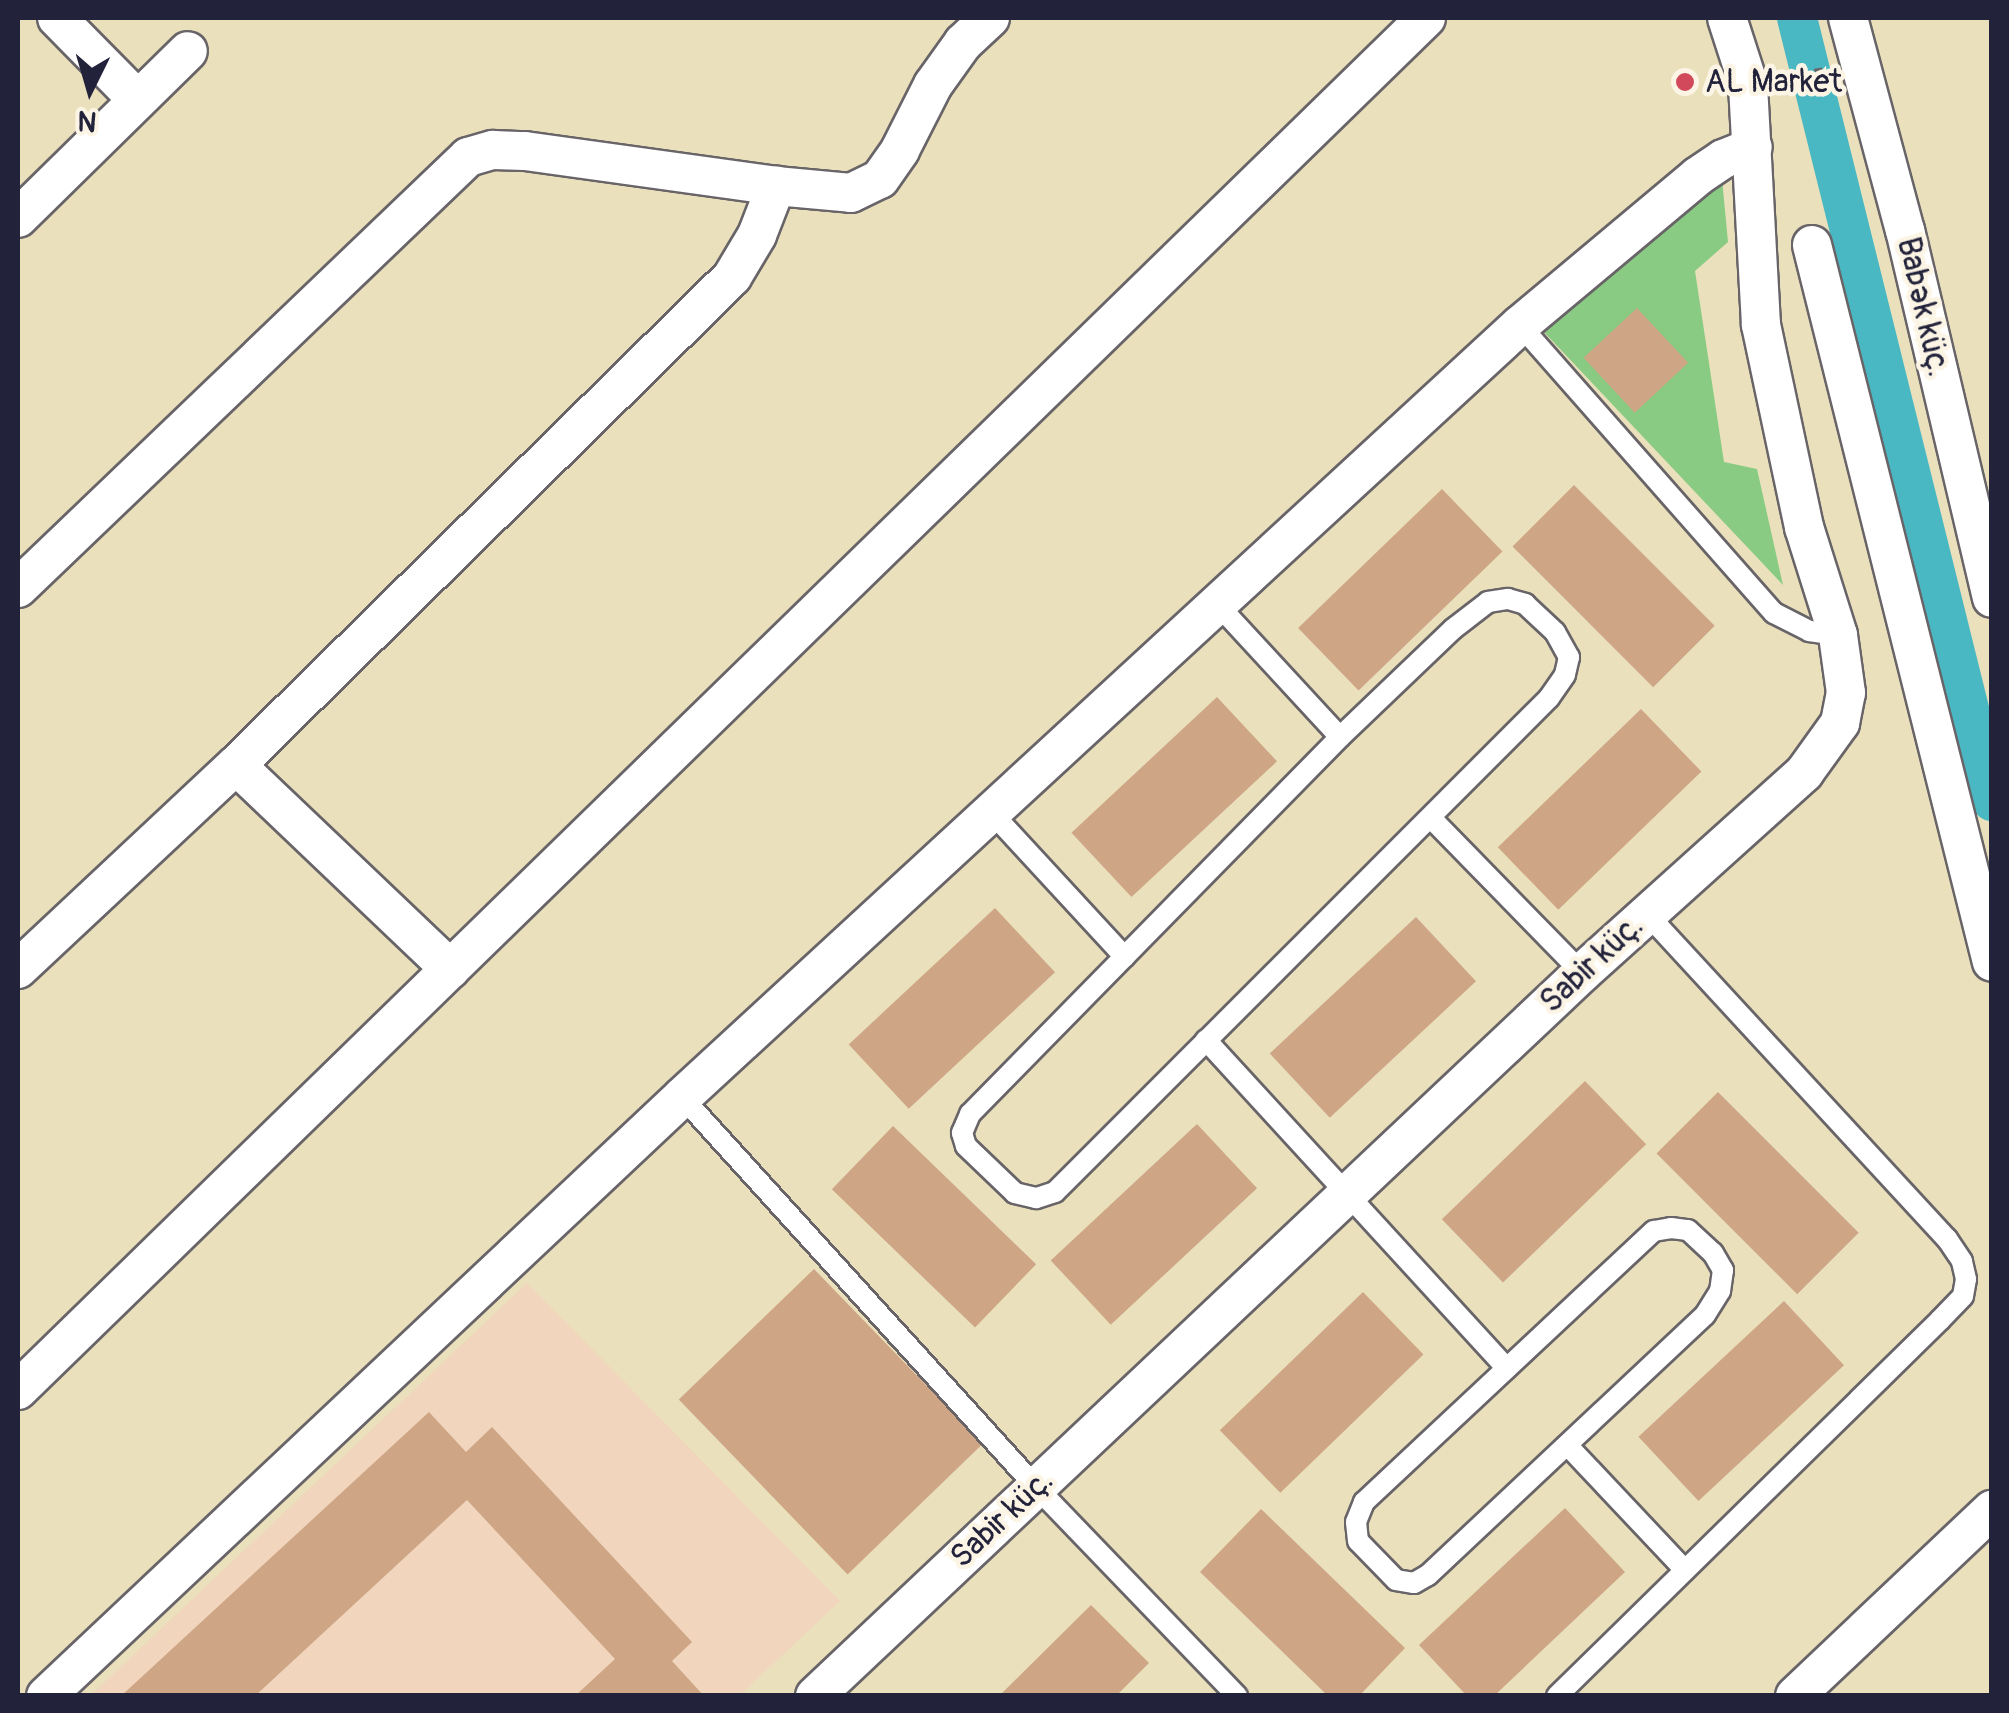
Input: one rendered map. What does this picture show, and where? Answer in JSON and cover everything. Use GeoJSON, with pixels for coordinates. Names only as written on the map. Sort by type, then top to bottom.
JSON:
{"type":"FeatureCollection","features":[{"type":"Feature","properties":{"kind":"street"},"geometry":{"type":"LineString","coordinates":[[57,18],[138,100]]}},
{"type":"Feature","properties":{"kind":"street"},"geometry":{"type":"LineString","coordinates":[[18,588],[468,157],[493,150],[525,151],[851,193],[880,179],[900,150],[933,84],[963,43],[990,18]]}},
{"type":"Feature","properties":{"kind":"street"},"geometry":{"type":"LineString","coordinates":[[18,1390],[1426,18]]}},
{"type":"Feature","properties":{"kind":"street","name":"Sabir küç."},"geometry":{"type":"LineString","coordinates":[[815,1696],[1350,1196],[1582,972],[1804,773],[1840,723],[1846,693],[1838,635],[1804,527],[1761,324],[1748,83],[1727,18]]}},
{"type":"Feature","properties":{"kind":"street","name":"Babək küç."},"geometry":{"type":"LineString","coordinates":[[1852,18],[1860,64],[1992,598]]}},
{"type":"Feature","properties":{"kind":"street"},"geometry":{"type":"LineString","coordinates":[[18,218],[188,51]]}},
{"type":"Feature","properties":{"kind":"street"},"geometry":{"type":"LineString","coordinates":[[46,1696],[682,1096],[1520,325],[1698,176],[1723,159],[1753,147]]}},
{"type":"Feature","properties":{"kind":"street"},"geometry":{"type":"LineString","coordinates":[[18,969],[236,765],[732,277],[757,235],[776,186]]}},
{"type":"Feature","properties":{"kind":"street"},"geometry":{"type":"LineString","coordinates":[[1812,245],[1992,962]]}},
{"type":"Feature","properties":{"kind":"street"},"geometry":{"type":"LineString","coordinates":[[236,765],[450,968]]}},
{"type":"Feature","properties":{"kind":"street"},"geometry":{"type":"LineString","coordinates":[[1796,1696],[1992,1510]]}},
{"type":"Feature","properties":{"kind":"lane"},"geometry":{"type":"LineString","coordinates":[[1520,325],[1774,613],[1809,631],[1838,635]]}},
{"type":"Feature","properties":{"kind":"lane"},"geometry":{"type":"LineString","coordinates":[[1508,599],[1524,604],[1555,632],[1570,657],[1565,675],[1549,698],[1431,818],[1055,1192],[1036,1198],[1016,1193],[966,1146],[962,1133],[970,1114],[1340,736],[1488,602],[1508,599]]}},
{"type":"Feature","properties":{"kind":"lane"},"geometry":{"type":"LineString","coordinates":[[1218,606],[1340,736]]}},
{"type":"Feature","properties":{"kind":"lane"},"geometry":{"type":"LineString","coordinates":[[991,812],[1124,957]]}},
{"type":"Feature","properties":{"kind":"lane"},"geometry":{"type":"LineString","coordinates":[[1431,818],[1582,972]]}},
{"type":"Feature","properties":{"kind":"lane"},"geometry":{"type":"LineString","coordinates":[[1557,1696],[1940,1320],[1963,1296],[1966,1279],[1962,1262],[1947,1239],[1646,913]]}},
{"type":"Feature","properties":{"kind":"lane"},"geometry":{"type":"LineString","coordinates":[[1206,1040],[1507,1368]]}},
{"type":"Feature","properties":{"kind":"lane"},"geometry":{"type":"LineString","coordinates":[[682,1096],[1036,1487],[1238,1696]]}},
{"type":"Feature","properties":{"kind":"lane"},"geometry":{"type":"LineString","coordinates":[[1688,1230],[1713,1253],[1723,1270],[1720,1291],[1705,1315],[1568,1447],[1414,1583],[1396,1580],[1358,1542],[1356,1522],[1364,1502],[1507,1368],[1654,1231],[1688,1230]]}},
{"type":"Feature","properties":{"kind":"lane"},"geometry":{"type":"LineString","coordinates":[[1568,1447],[1685,1570]]}},
{"type":"Feature","properties":{"kind":"path"},"geometry":{"type":"LineString","coordinates":[[1748,83],[1860,64]]}},
{"type":"Feature","properties":{"kind":"shaded area"},"geometry":{"type":"Polygon","coordinates":[[[527,1283],[840,1601],[740,1695],[90,1696],[527,1283]]]}},
{"type":"Feature","properties":{"kind":"green space"},"geometry":{"type":"Polygon","coordinates":[[[1722,179],[1728,242],[1695,271],[1724,462],[1757,469],[1783,585],[1543,331],[1722,179]]]}},
{"type":"Feature","properties":{"kind":"building"},"geometry":{"type":"Polygon","coordinates":[[[1637,308],[1688,363],[1635,413],[1584,358],[1637,308]]]}},
{"type":"Feature","properties":{"kind":"building"},"geometry":{"type":"Polygon","coordinates":[[[1574,485],[1715,626],[1653,687],[1512,547],[1574,485]]]}},
{"type":"Feature","properties":{"kind":"building"},"geometry":{"type":"Polygon","coordinates":[[[1442,489],[1502,552],[1359,691],[1298,628],[1442,489]]]}},
{"type":"Feature","properties":{"kind":"building"},"geometry":{"type":"Polygon","coordinates":[[[1217,697],[1277,761],[1131,897],[1071,833],[1217,697]]]}},
{"type":"Feature","properties":{"kind":"building"},"geometry":{"type":"Polygon","coordinates":[[[1641,709],[1701,772],[1558,910],[1498,847],[1641,709]]]}},
{"type":"Feature","properties":{"kind":"building"},"geometry":{"type":"Polygon","coordinates":[[[995,908],[1055,972],[909,1109],[849,1044],[995,908]]]}},
{"type":"Feature","properties":{"kind":"building"},"geometry":{"type":"Polygon","coordinates":[[[1416,917],[1476,981],[1330,1118],[1270,1053],[1416,917]]]}},
{"type":"Feature","properties":{"kind":"building"},"geometry":{"type":"Polygon","coordinates":[[[1585,1081],[1646,1144],[1503,1283],[1442,1219],[1585,1081]]]}},
{"type":"Feature","properties":{"kind":"building"},"geometry":{"type":"Polygon","coordinates":[[[1718,1092],[1859,1233],[1797,1294],[1656,1154],[1718,1092]]]}},
{"type":"Feature","properties":{"kind":"building"},"geometry":{"type":"Polygon","coordinates":[[[1197,1124],[1257,1188],[1111,1325],[1051,1260],[1197,1124]]]}},
{"type":"Feature","properties":{"kind":"building"},"geometry":{"type":"Polygon","coordinates":[[[893,1126],[1036,1264],[975,1328],[832,1189],[893,1126]]]}},
{"type":"Feature","properties":{"kind":"building"},"geometry":{"type":"Polygon","coordinates":[[[814,1269],[983,1444],[848,1574],[679,1400],[814,1269]]]}},
{"type":"Feature","properties":{"kind":"building"},"geometry":{"type":"Polygon","coordinates":[[[1363,1292],[1423,1355],[1280,1493],[1220,1430],[1363,1292]]]}},
{"type":"Feature","properties":{"kind":"building"},"geometry":{"type":"Polygon","coordinates":[[[1784,1301],[1844,1365],[1698,1501],[1638,1437],[1784,1301]]]}},
{"type":"Feature","properties":{"kind":"building"},"geometry":{"type":"Polygon","coordinates":[[[429,1412],[466,1452],[492,1427],[692,1642],[672,1661],[704,1696],[575,1696],[615,1659],[467,1500],[255,1696],[121,1696],[429,1412]]]}},
{"type":"Feature","properties":{"kind":"building"},"geometry":{"type":"Polygon","coordinates":[[[1565,1508],[1625,1572],[1494,1696],[1467,1696],[1419,1645],[1565,1508]]]}},
{"type":"Feature","properties":{"kind":"building"},"geometry":{"type":"Polygon","coordinates":[[[1261,1509],[1405,1648],[1359,1696],[1328,1696],[1200,1572],[1261,1509]]]}},
{"type":"Feature","properties":{"kind":"building"},"geometry":{"type":"Polygon","coordinates":[[[1091,1605],[1149,1663],[1116,1696],[999,1696],[1091,1605]]]}},
{"type":"Feature","properties":{"kind":"waterway"},"geometry":{"type":"LineString","coordinates":[[1797,18],[1992,801]]}},
{"type":"Feature","properties":{"kind":"place","name":"AL Market"},"geometry":{"type":"Point","coordinates":[1685,82]}}]}
